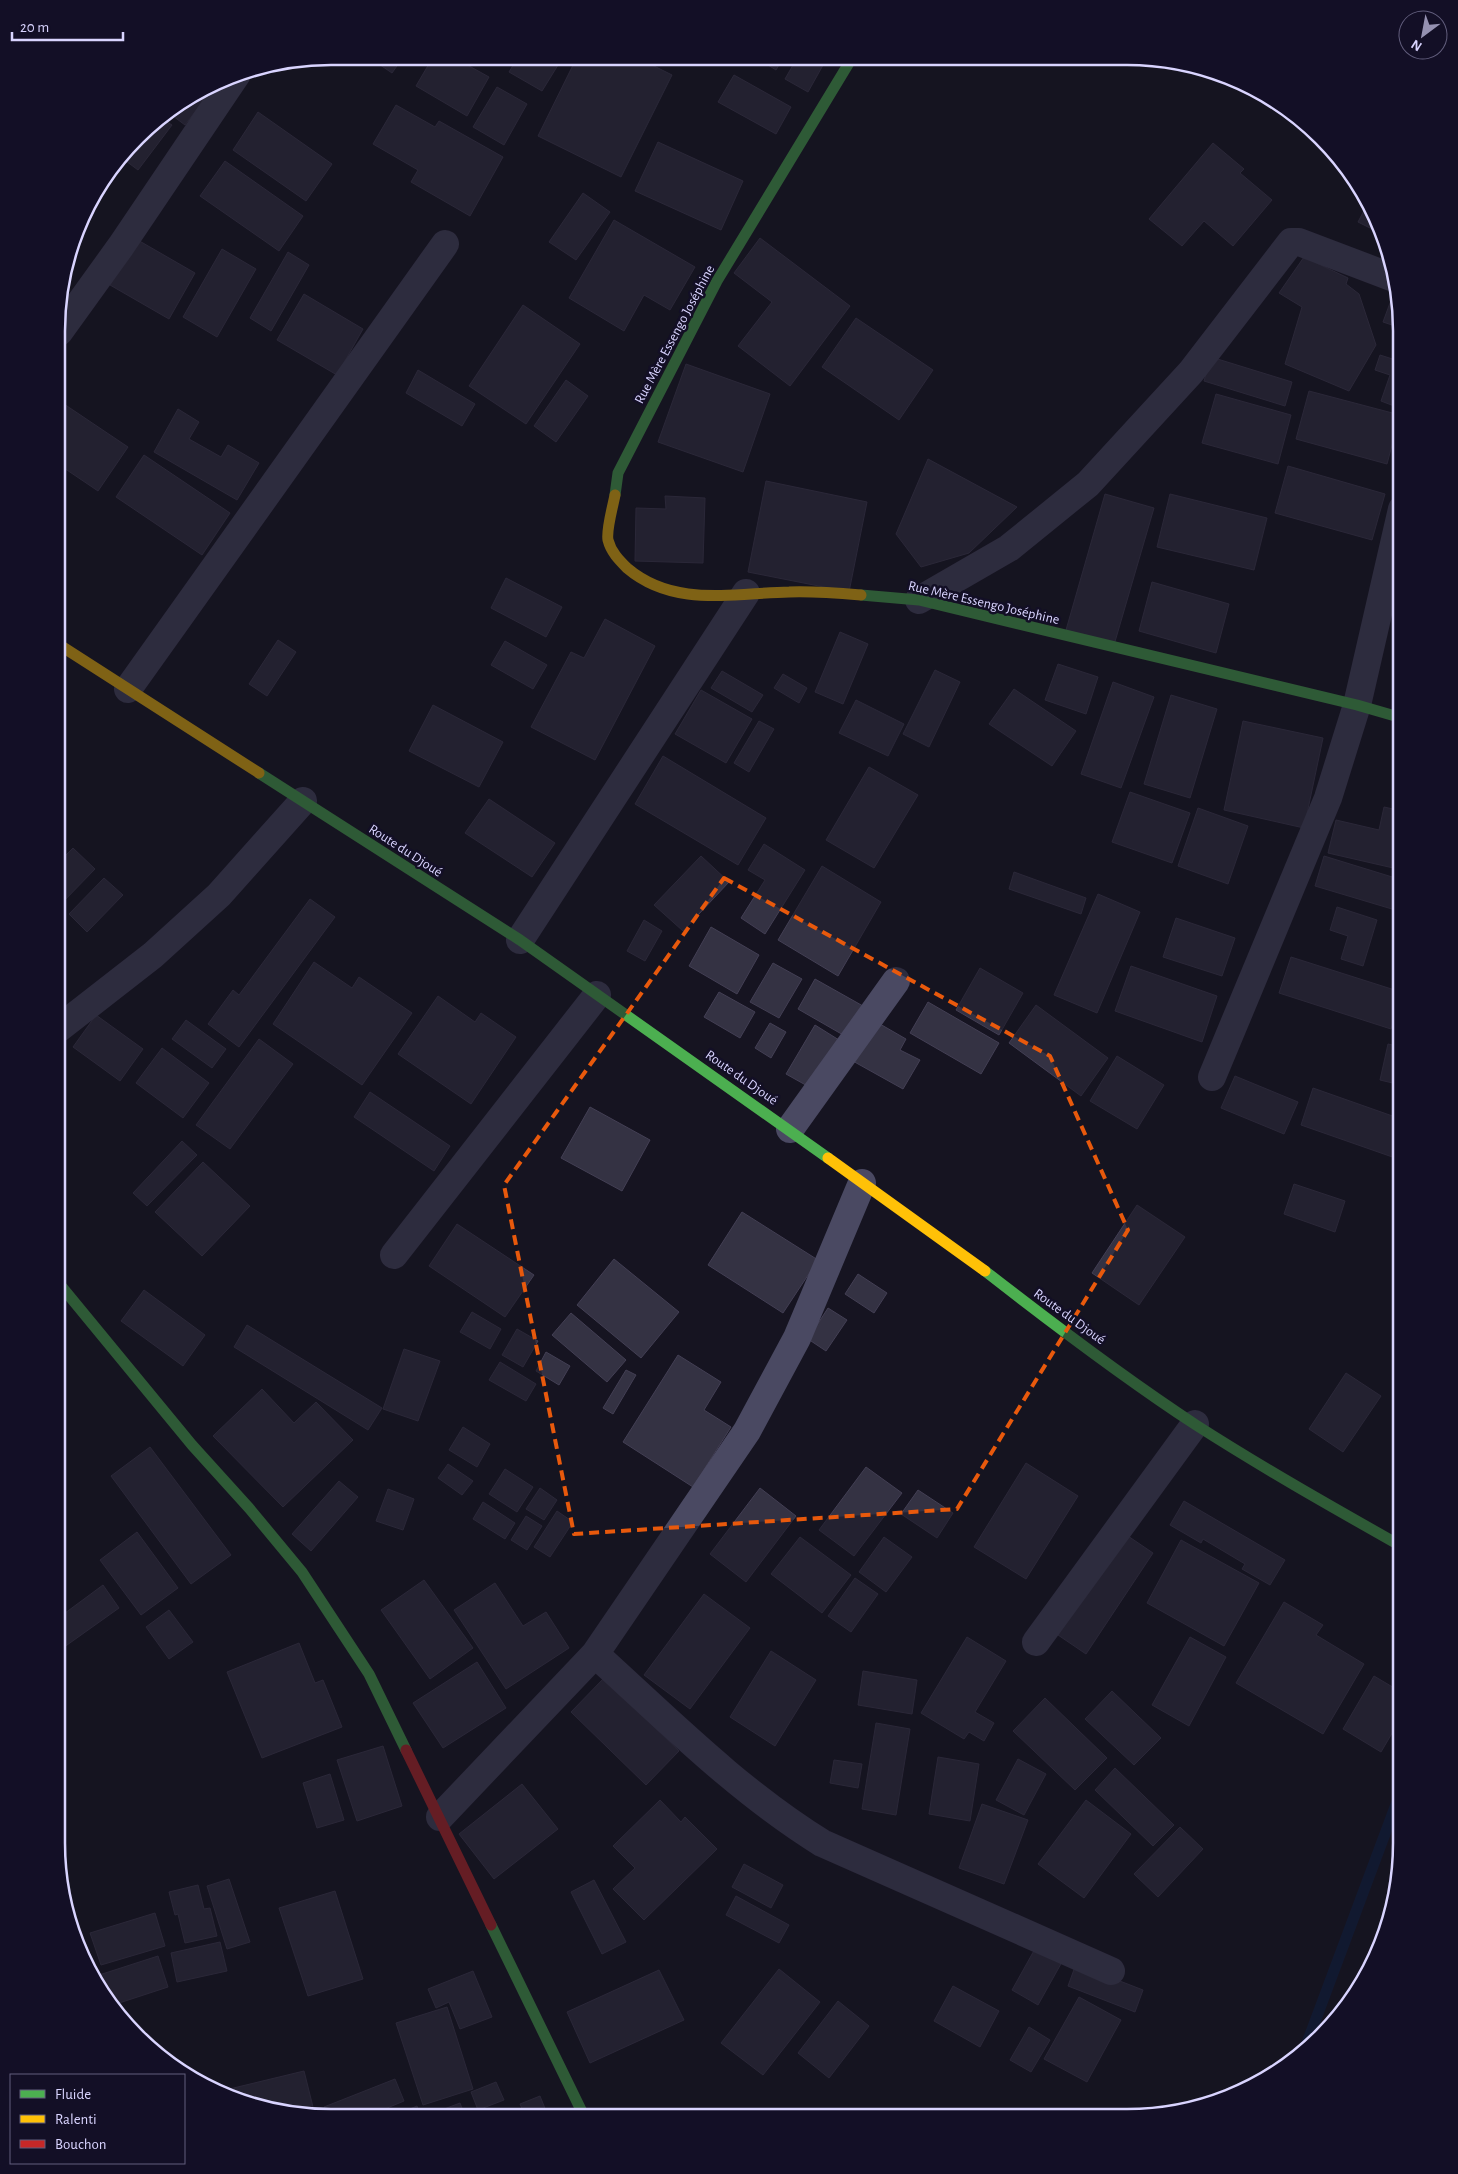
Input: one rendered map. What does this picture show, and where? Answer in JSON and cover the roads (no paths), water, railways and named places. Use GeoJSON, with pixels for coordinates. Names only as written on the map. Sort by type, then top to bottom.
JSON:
{"type":"FeatureCollection","features":[{"type":"Feature","properties":{"kind":"street","name":"Rue Mère Essengo Joséphine"},"geometry":{"type":"LineString","coordinates":[[848,65],[717,281],[618,474],[608,539],[617,559],[639,578],[674,593],[720,597],[746,593],[818,591],[919,600],[1357,705],[1393,715]]}},
{"type":"Feature","properties":{"kind":"street"},"geometry":{"type":"LineString","coordinates":[[65,323],[121,246],[230,85]]}},
{"type":"Feature","properties":{"kind":"street"},"geometry":{"type":"LineString","coordinates":[[919,600],[1009,548],[1088,484],[1191,372],[1291,242],[1299,242],[1387,276]]}},
{"type":"Feature","properties":{"kind":"street"},"geometry":{"type":"LineString","coordinates":[[128,689],[445,244]]}},
{"type":"Feature","properties":{"kind":"street"},"geometry":{"type":"LineString","coordinates":[[1212,1077],[1328,798],[1357,705],[1393,548]]}},
{"type":"Feature","properties":{"kind":"street"},"geometry":{"type":"LineString","coordinates":[[520,940],[746,593]]}},
{"type":"Feature","properties":{"kind":"street","name":"Route du Djoué"},"geometry":{"type":"LineString","coordinates":[[65,648],[520,940],[790,1129],[862,1183],[950,1244],[1047,1320],[1196,1424],[1289,1482],[1393,1541]]}},
{"type":"Feature","properties":{"kind":"street"},"geometry":{"type":"LineString","coordinates":[[65,1024],[153,955],[219,895],[302,801]]}},
{"type":"Feature","properties":{"kind":"street"},"geometry":{"type":"LineString","coordinates":[[790,1129],[896,982]]}},
{"type":"Feature","properties":{"kind":"street"},"geometry":{"type":"LineString","coordinates":[[394,1255],[597,995]]}},
{"type":"Feature","properties":{"kind":"street"},"geometry":{"type":"LineString","coordinates":[[440,1817],[595,1654],[747,1431],[797,1338],[862,1183]]}},
{"type":"Feature","properties":{"kind":"street"},"geometry":{"type":"LineString","coordinates":[[65,1291],[192,1445],[249,1508],[302,1572],[369,1674],[581,2109]]}},
{"type":"Feature","properties":{"kind":"street"},"geometry":{"type":"LineString","coordinates":[[1036,1642],[1196,1424]]}},
{"type":"Feature","properties":{"kind":"street"},"geometry":{"type":"LineString","coordinates":[[595,1654],[746,1790],[787,1821],[822,1843],[1111,1970]]}},
{"type":"Feature","properties":{"kind":"waterway"},"geometry":{"type":"LineString","coordinates":[[1309,2037],[1393,1812]]}}]}
